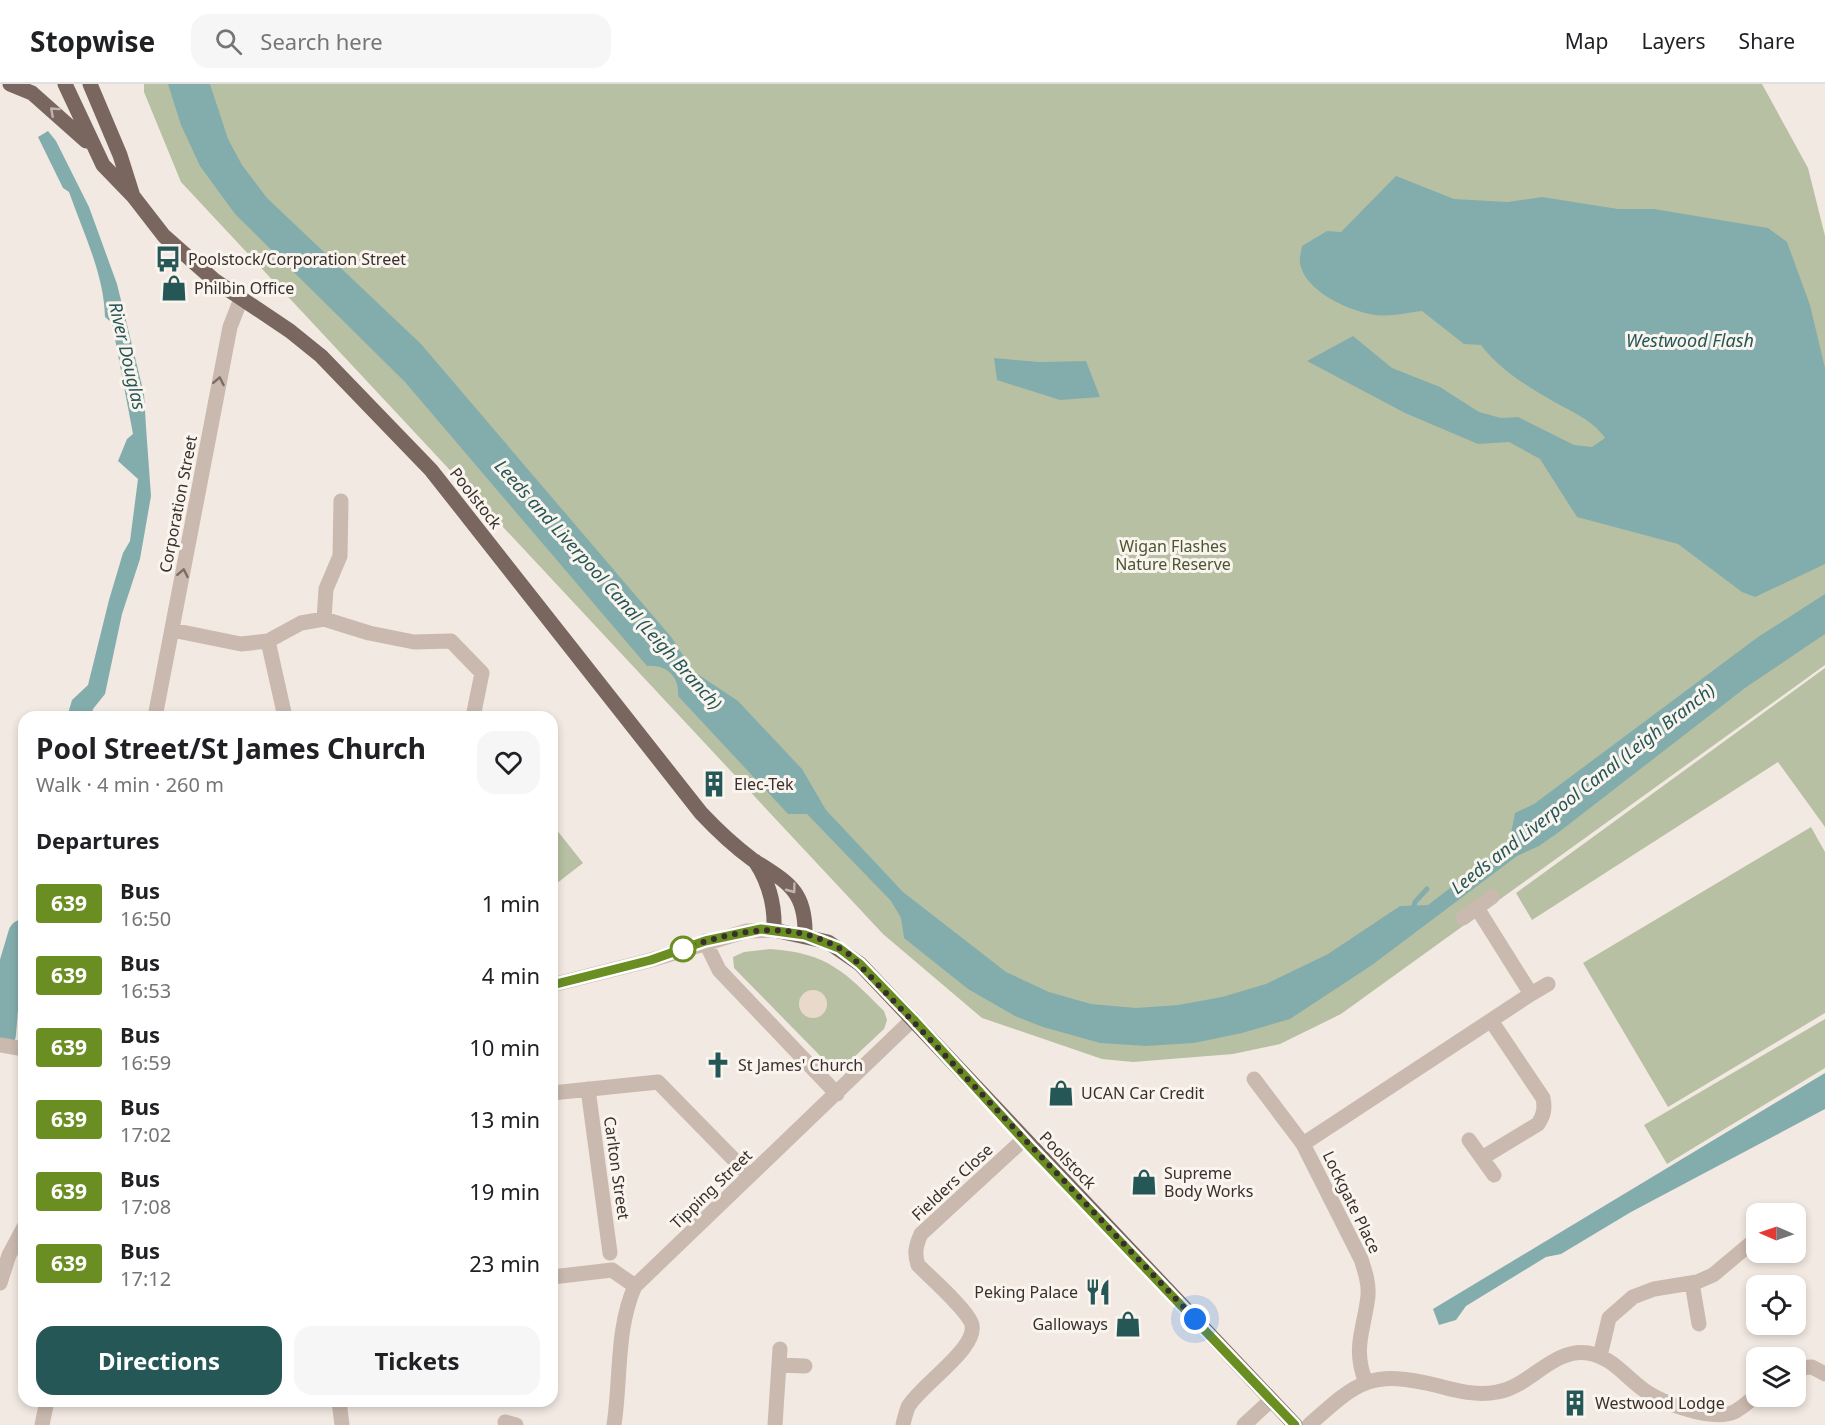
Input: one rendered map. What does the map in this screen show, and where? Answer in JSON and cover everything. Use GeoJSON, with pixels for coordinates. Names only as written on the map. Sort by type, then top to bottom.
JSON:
{"type":"FeatureCollection","features":[{"type":"Feature","properties":{"kind":"main road"},"geometry":{"type":"LineString","coordinates":[[10,84],[32,93],[93,147]]}},
{"type":"Feature","properties":{"kind":"main road","name":"Poolstock"},"geometry":{"type":"LineString","coordinates":[[65,84],[103,165],[133,196],[164,236],[198,267],[290,331],[321,356],[431,470],[701,813],[754,860],[791,885],[803,908],[805,935]]}},
{"type":"Feature","properties":{"kind":"main road","name":"Poolstock"},"geometry":{"type":"LineString","coordinates":[[94,89],[120,155],[133,196]]}},
{"type":"Feature","properties":{"kind":"main road","name":"Poolstock"},"geometry":{"type":"LineString","coordinates":[[754,860],[768,884],[774,908],[774,930],[805,935],[828,942],[850,955],[1295,1425]]}},
{"type":"Feature","properties":{"kind":"street","name":"Corporation Street"},"geometry":{"type":"LineString","coordinates":[[156,711],[230,327],[241,299]]}},
{"type":"Feature","properties":{"kind":"street"},"geometry":{"type":"LineString","coordinates":[[324,619],[326,589],[340,556],[341,501]]}},
{"type":"Feature","properties":{"kind":"street"},"geometry":{"type":"LineString","coordinates":[[172,630],[241,644],[268,641],[301,622],[324,619],[369,633],[414,642],[451,641],[482,673],[474,711]]}},
{"type":"Feature","properties":{"kind":"street"},"geometry":{"type":"LineString","coordinates":[[268,641],[284,711]]}},
{"type":"Feature","properties":{"kind":"street"},"geometry":{"type":"LineString","coordinates":[[1463,918],[1492,897]]}},
{"type":"Feature","properties":{"kind":"street"},"geometry":{"type":"LineString","coordinates":[[1477,908],[1531,994]]}},
{"type":"Feature","properties":{"kind":"street"},"geometry":{"type":"LineString","coordinates":[[558,983],[651,960],[705,941],[747,931],[774,930]]}},
{"type":"Feature","properties":{"kind":"street"},"geometry":{"type":"LineString","coordinates":[[705,941],[719,970],[837,1094]]}},
{"type":"Feature","properties":{"kind":"street","name":"Lockgate Place"},"geometry":{"type":"LineString","coordinates":[[1303,1144],[1548,984]]}},
{"type":"Feature","properties":{"kind":"street","name":"Tipping Street"},"geometry":{"type":"LineString","coordinates":[[614,1425],[620,1385],[623,1320],[635,1286],[913,1019]]}},
{"type":"Feature","properties":{"kind":"street"},"geometry":{"type":"LineString","coordinates":[[1482,1158],[1538,1124],[1545,1104],[1544,1098],[1492,1022]]}},
{"type":"Feature","properties":{"kind":"street"},"geometry":{"type":"LineString","coordinates":[[2,1045],[18,1048]]}},
{"type":"Feature","properties":{"kind":"street","name":"Lockgate Place"},"geometry":{"type":"LineString","coordinates":[[1254,1079],[1303,1144],[1361,1259],[1368,1280],[1368,1296],[1358,1351],[1366,1383]]}},
{"type":"Feature","properties":{"kind":"street"},"geometry":{"type":"LineString","coordinates":[[558,1092],[658,1082],[750,1176]]}},
{"type":"Feature","properties":{"kind":"street","name":"Carlton Street"},"geometry":{"type":"LineString","coordinates":[[588,1089],[610,1253]]}},
{"type":"Feature","properties":{"kind":"street","name":"Fielders Close"},"geometry":{"type":"LineString","coordinates":[[903,1425],[909,1407],[927,1384],[966,1347],[973,1332],[969,1318],[918,1265],[915,1257],[917,1242],[921,1234],[1023,1140]]}},
{"type":"Feature","properties":{"kind":"street"},"geometry":{"type":"LineString","coordinates":[[1469,1140],[1494,1175]]}},
{"type":"Feature","properties":{"kind":"street"},"geometry":{"type":"LineString","coordinates":[[0,1283],[9,1255],[18,1238]]}},
{"type":"Feature","properties":{"kind":"street"},"geometry":{"type":"LineString","coordinates":[[1600,1356],[1609,1318],[1634,1297],[1654,1289],[1692,1283],[1713,1275],[1746,1250]]}},
{"type":"Feature","properties":{"kind":"street"},"geometry":{"type":"LineString","coordinates":[[558,1276],[612,1270],[635,1286]]}},
{"type":"Feature","properties":{"kind":"street"},"geometry":{"type":"LineString","coordinates":[[1692,1283],[1699,1324]]}},
{"type":"Feature","properties":{"kind":"street"},"geometry":{"type":"LineString","coordinates":[[775,1425],[780,1349]]}},
{"type":"Feature","properties":{"kind":"street"},"geometry":{"type":"LineString","coordinates":[[1309,1425],[1347,1391],[1366,1383],[1397,1378],[1457,1390],[1499,1392],[1568,1355],[1585,1353],[1600,1356],[1616,1365],[1652,1397],[1669,1404],[1722,1414],[1734,1412],[1746,1403]]}},
{"type":"Feature","properties":{"kind":"street"},"geometry":{"type":"LineString","coordinates":[[779,1365],[805,1366]]}},
{"type":"Feature","properties":{"kind":"street"},"geometry":{"type":"LineString","coordinates":[[1806,1367],[1812,1366],[1825,1374]]}},
{"type":"Feature","properties":{"kind":"street"},"geometry":{"type":"LineString","coordinates":[[1244,1425],[1271,1400]]}},
{"type":"Feature","properties":{"kind":"street"},"geometry":{"type":"LineString","coordinates":[[42,1425],[46,1407]]}},
{"type":"Feature","properties":{"kind":"street"},"geometry":{"type":"LineString","coordinates":[[340,1407],[342,1425]]}},
{"type":"Feature","properties":{"kind":"green space","name":"Wigan Flashes Nature Reserve"},"geometry":{"type":"Polygon","coordinates":[[[144,84],[1762,84],[1808,168],[1825,236],[1825,665],[1341,1014],[1280,1044],[1233,1054],[1133,1062],[1102,1059],[982,1018],[883,934],[181,182],[144,92],[144,84]]]}},
{"type":"Feature","properties":{"kind":"green space"},"geometry":{"type":"Polygon","coordinates":[[[1825,668],[1825,827],[1778,762],[1532,920],[1516,893],[1825,668]]]}},
{"type":"Feature","properties":{"kind":"green space"},"geometry":{"type":"Polygon","coordinates":[[[1811,827],[1825,852],[1825,1013],[1668,1107],[1583,963],[1811,827]]]}},
{"type":"Feature","properties":{"kind":"green space"},"geometry":{"type":"Polygon","coordinates":[[[558,832],[583,863],[558,882],[558,832]]]}},
{"type":"Feature","properties":{"kind":"green space"},"geometry":{"type":"Polygon","coordinates":[[[770,949],[807,955],[834,967],[858,985],[884,1011],[887,1020],[884,1029],[837,1073],[734,968],[733,957],[744,952],[770,949]]]}},
{"type":"Feature","properties":{"kind":"green space"},"geometry":{"type":"Polygon","coordinates":[[[1825,1019],[1825,1068],[1667,1164],[1644,1125],[1825,1019]]]}},
{"type":"Feature","properties":{"kind":"shaded area"},"geometry":{"type":"Polygon","coordinates":[[[813,990],[823,994],[827,1004],[823,1014],[813,1018],[803,1014],[799,1004],[803,994],[813,990]]]}},
{"type":"Feature","properties":{"kind":"water","name":"Leeds and Liverpool Canal (Leigh Branch)"},"geometry":{"type":"Polygon","coordinates":[[[168,84],[210,84],[228,139],[242,165],[267,198],[421,344],[672,638],[693,671],[738,701],[802,769],[826,810],[903,892],[1006,972],[1049,992],[1091,1004],[1136,1008],[1178,1005],[1222,997],[1266,984],[1328,954],[1400,906],[1428,905],[1509,843],[1515,813],[1534,804],[1758,637],[1825,594],[1825,634],[1745,688],[1559,832],[1539,846],[1517,856],[1372,965],[1290,1019],[1242,1033],[1194,1043],[1146,1046],[1100,1043],[1043,1027],[1015,1016],[968,989],[904,938],[901,918],[891,901],[807,814],[788,814],[678,696],[677,683],[670,673],[660,667],[647,666],[405,382],[235,214],[200,166],[181,125],[168,84]]]}},
{"type":"Feature","properties":{"kind":"water"},"geometry":{"type":"Polygon","coordinates":[[[48,131],[56,141],[89,207],[117,284],[144,394],[151,496],[140,559],[122,614],[105,694],[93,711],[69,711],[72,700],[88,685],[109,600],[123,553],[130,541],[138,479],[118,461],[127,439],[133,434],[112,323],[105,317],[97,269],[69,192],[63,188],[38,137],[48,131]]]}},
{"type":"Feature","properties":{"kind":"water","name":"Westwood Flash"},"geometry":{"type":"Polygon","coordinates":[[[1396,176],[1454,199],[1508,202],[1542,197],[1618,209],[1654,209],[1768,228],[1787,242],[1810,305],[1825,368],[1825,564],[1755,597],[1742,592],[1678,544],[1577,517],[1540,459],[1509,442],[1478,444],[1405,413],[1307,361],[1353,336],[1392,368],[1440,387],[1479,412],[1501,418],[1518,417],[1574,445],[1592,447],[1605,438],[1587,421],[1513,376],[1481,345],[1464,344],[1422,311],[1396,315],[1360,312],[1328,297],[1310,282],[1300,264],[1302,246],[1327,231],[1341,232],[1396,176]]]}},
{"type":"Feature","properties":{"kind":"water"},"geometry":{"type":"Polygon","coordinates":[[[994,358],[1039,362],[1086,361],[1100,397],[1060,400],[997,380],[994,358]]]}},
{"type":"Feature","properties":{"kind":"water"},"geometry":{"type":"Polygon","coordinates":[[[18,925],[18,992],[9,1027],[0,1026],[0,989],[18,925]]]}},
{"type":"Feature","properties":{"kind":"water"},"geometry":{"type":"Polygon","coordinates":[[[1825,1073],[1825,1109],[1631,1212],[1561,1254],[1546,1257],[1466,1306],[1456,1320],[1439,1325],[1433,1309],[1825,1073]]]}},
{"type":"Feature","properties":{"kind":"waterway"},"geometry":{"type":"LineString","coordinates":[[1412,913],[1415,902],[1427,889]]}},
{"type":"Feature","properties":{"kind":"waterway","name":"River Douglas"},"geometry":{"type":"LineString","coordinates":[[0,1034],[2,1009],[18,955]]}},
{"type":"Feature","properties":{"kind":"bus line","name":"639"},"geometry":{"type":"LineString","coordinates":[[558,983],[651,960],[705,941],[761,929],[805,935],[839,948],[860,964],[913,1019],[1030,1147],[1295,1425]]}},
{"type":"Feature","properties":{"kind":"place","name":"Poolstock/Corporation Street"},"geometry":{"type":"Point","coordinates":[168,259]}},
{"type":"Feature","properties":{"kind":"place","name":"Philbin Office"},"geometry":{"type":"Point","coordinates":[174,288]}},
{"type":"Feature","properties":{"kind":"place","name":"Elec-Tek"},"geometry":{"type":"Point","coordinates":[714,784]}},
{"type":"Feature","properties":{"kind":"place","name":"St James' Church"},"geometry":{"type":"Point","coordinates":[718,1065]}},
{"type":"Feature","properties":{"kind":"place","name":"UCAN Car Credit"},"geometry":{"type":"Point","coordinates":[1061,1093]}},
{"type":"Feature","properties":{"kind":"place","name":"Supreme Body Works"},"geometry":{"type":"Point","coordinates":[1144,1182]}},
{"type":"Feature","properties":{"kind":"place","name":"Peking Palace"},"geometry":{"type":"Point","coordinates":[1098,1292]}},
{"type":"Feature","properties":{"kind":"place","name":"Galloways"},"geometry":{"type":"Point","coordinates":[1128,1324]}},
{"type":"Feature","properties":{"kind":"place","name":"Westwood Lodge"},"geometry":{"type":"Point","coordinates":[1575,1403]}},
{"type":"Feature","properties":{"kind":"route"},"geometry":{"type":"LineString","coordinates":[[683,949],[705,941],[761,929],[817,938],[850,955],[1195,1319]]}}]}
